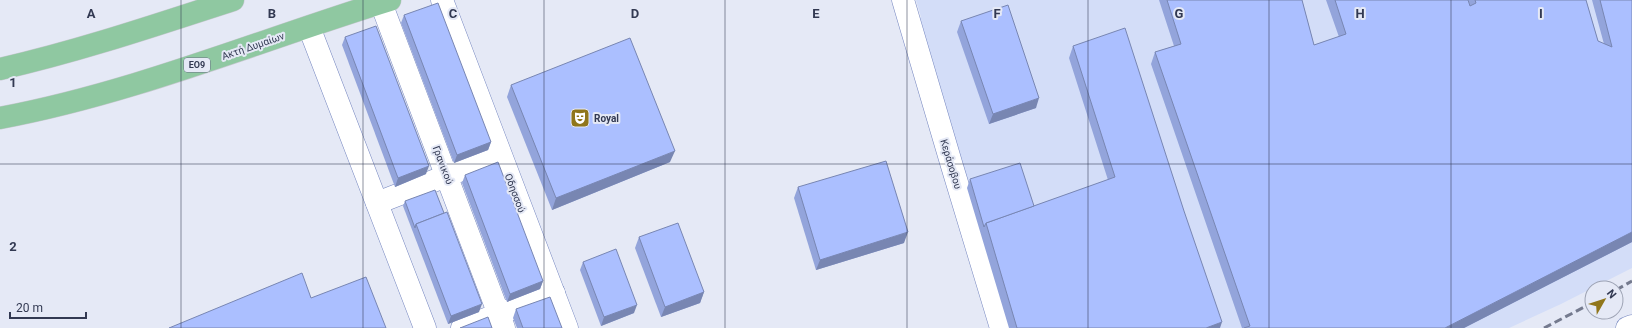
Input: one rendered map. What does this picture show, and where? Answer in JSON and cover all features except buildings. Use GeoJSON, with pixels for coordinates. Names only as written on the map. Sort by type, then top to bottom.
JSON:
{"type":"FeatureCollection","features":[{"type":"Feature","properties":{"kind":"main road"},"geometry":{"type":"LineString","coordinates":[[0,68],[38,60],[97,43],[233,0]]}},
{"type":"Feature","properties":{"kind":"main road","name":"Ακτή Δυμαίων"},"geometry":{"type":"LineString","coordinates":[[0,118],[62,104],[120,88],[205,62],[386,1]]}},
{"type":"Feature","properties":{"kind":"street","name":"Οδησσού"},"geometry":{"type":"LineString","coordinates":[[442,0],[567,328]]}},
{"type":"Feature","properties":{"kind":"street","name":"Κεράσοβου"},"geometry":{"type":"LineString","coordinates":[[903,0],[1001,328]]}},
{"type":"Feature","properties":{"kind":"street","name":"Γρανικού"},"geometry":{"type":"LineString","coordinates":[[386,1],[446,176],[501,321]]}},
{"type":"Feature","properties":{"kind":"street"},"geometry":{"type":"LineString","coordinates":[[309,27],[425,328]]}},
{"type":"Feature","properties":{"kind":"street"},"geometry":{"type":"LineString","coordinates":[[378,203],[500,155]]}},
{"type":"Feature","properties":{"kind":"street"},"geometry":{"type":"LineString","coordinates":[[462,328],[501,321],[554,294]]}},
{"type":"Feature","properties":{"kind":"street"},"geometry":{"type":"LineString","coordinates":[[1627,328],[1632,326]]}},
{"type":"Feature","properties":{"kind":"shaded area"},"geometry":{"type":"Polygon","coordinates":[[[916,0],[1632,0],[1632,268],[1608,280],[1584,280],[1584,292],[1509,328],[1009,328],[915,19],[921,17],[916,0]]]}},
{"type":"Feature","properties":{"kind":"railway"},"geometry":{"type":"LineString","coordinates":[[1624,286],[1632,281]]}},
{"type":"Feature","properties":{"kind":"railway"},"geometry":{"type":"LineString","coordinates":[[1544,328],[1584,307]]}},
{"type":"Feature","properties":{"kind":"place","name":"Royal"},"geometry":{"type":"Point","coordinates":[580,118]}}]}
